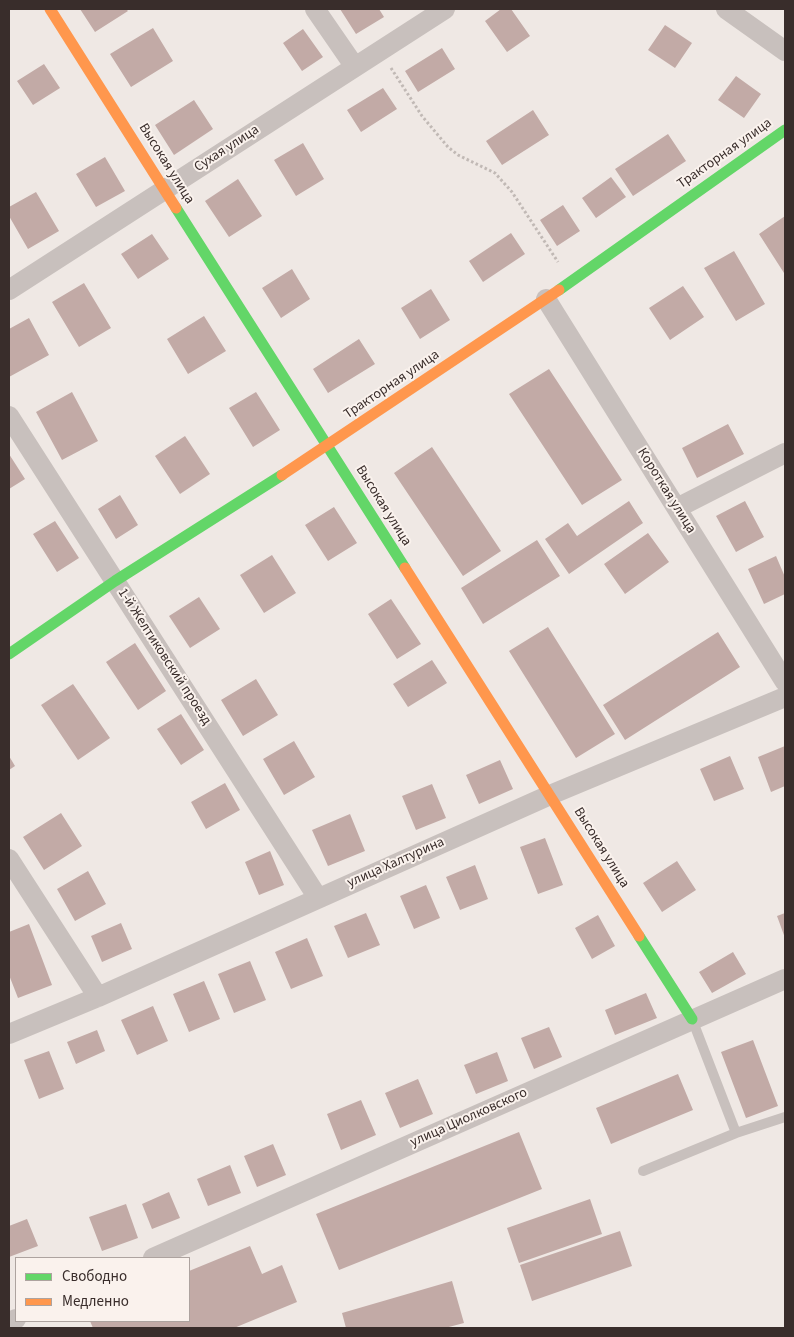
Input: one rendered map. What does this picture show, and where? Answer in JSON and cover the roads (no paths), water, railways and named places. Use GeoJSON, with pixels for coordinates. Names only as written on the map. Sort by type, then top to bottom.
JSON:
{"type":"FeatureCollection","features":[{"type":"Feature","properties":{"kind":"street","name":"Высокая улица"},"geometry":{"type":"LineString","coordinates":[[50,9],[692,1019]]}},
{"type":"Feature","properties":{"kind":"street"},"geometry":{"type":"LineString","coordinates":[[315,9],[355,67]]}},
{"type":"Feature","properties":{"kind":"street","name":"Сухая улица"},"geometry":{"type":"LineString","coordinates":[[9,290],[445,9]]}},
{"type":"Feature","properties":{"kind":"street"},"geometry":{"type":"LineString","coordinates":[[726,9],[785,51]]}},
{"type":"Feature","properties":{"kind":"street","name":"Тракторная улица"},"geometry":{"type":"LineString","coordinates":[[9,654],[115,581],[328,446],[546,299],[785,130]]}},
{"type":"Feature","properties":{"kind":"street","name":"Короткая улица"},"geometry":{"type":"LineString","coordinates":[[546,299],[785,682]]}},
{"type":"Feature","properties":{"kind":"street","name":"1-й Желтиковский проезд"},"geometry":{"type":"LineString","coordinates":[[9,416],[318,898]]}},
{"type":"Feature","properties":{"kind":"street"},"geometry":{"type":"LineString","coordinates":[[677,508],[785,453]]}},
{"type":"Feature","properties":{"kind":"street","name":"улица Халтурина"},"geometry":{"type":"LineString","coordinates":[[9,1034],[98,997],[550,796],[785,697]]}},
{"type":"Feature","properties":{"kind":"street"},"geometry":{"type":"LineString","coordinates":[[9,858],[98,997]]}},
{"type":"Feature","properties":{"kind":"street","name":"улица Циолковского"},"geometry":{"type":"LineString","coordinates":[[155,1257],[785,979]]}},
{"type":"Feature","properties":{"kind":"lane"},"geometry":{"type":"LineString","coordinates":[[692,1019],[736,1133]]}},
{"type":"Feature","properties":{"kind":"lane"},"geometry":{"type":"LineString","coordinates":[[643,1171],[736,1133],[785,1117]]}}]}
